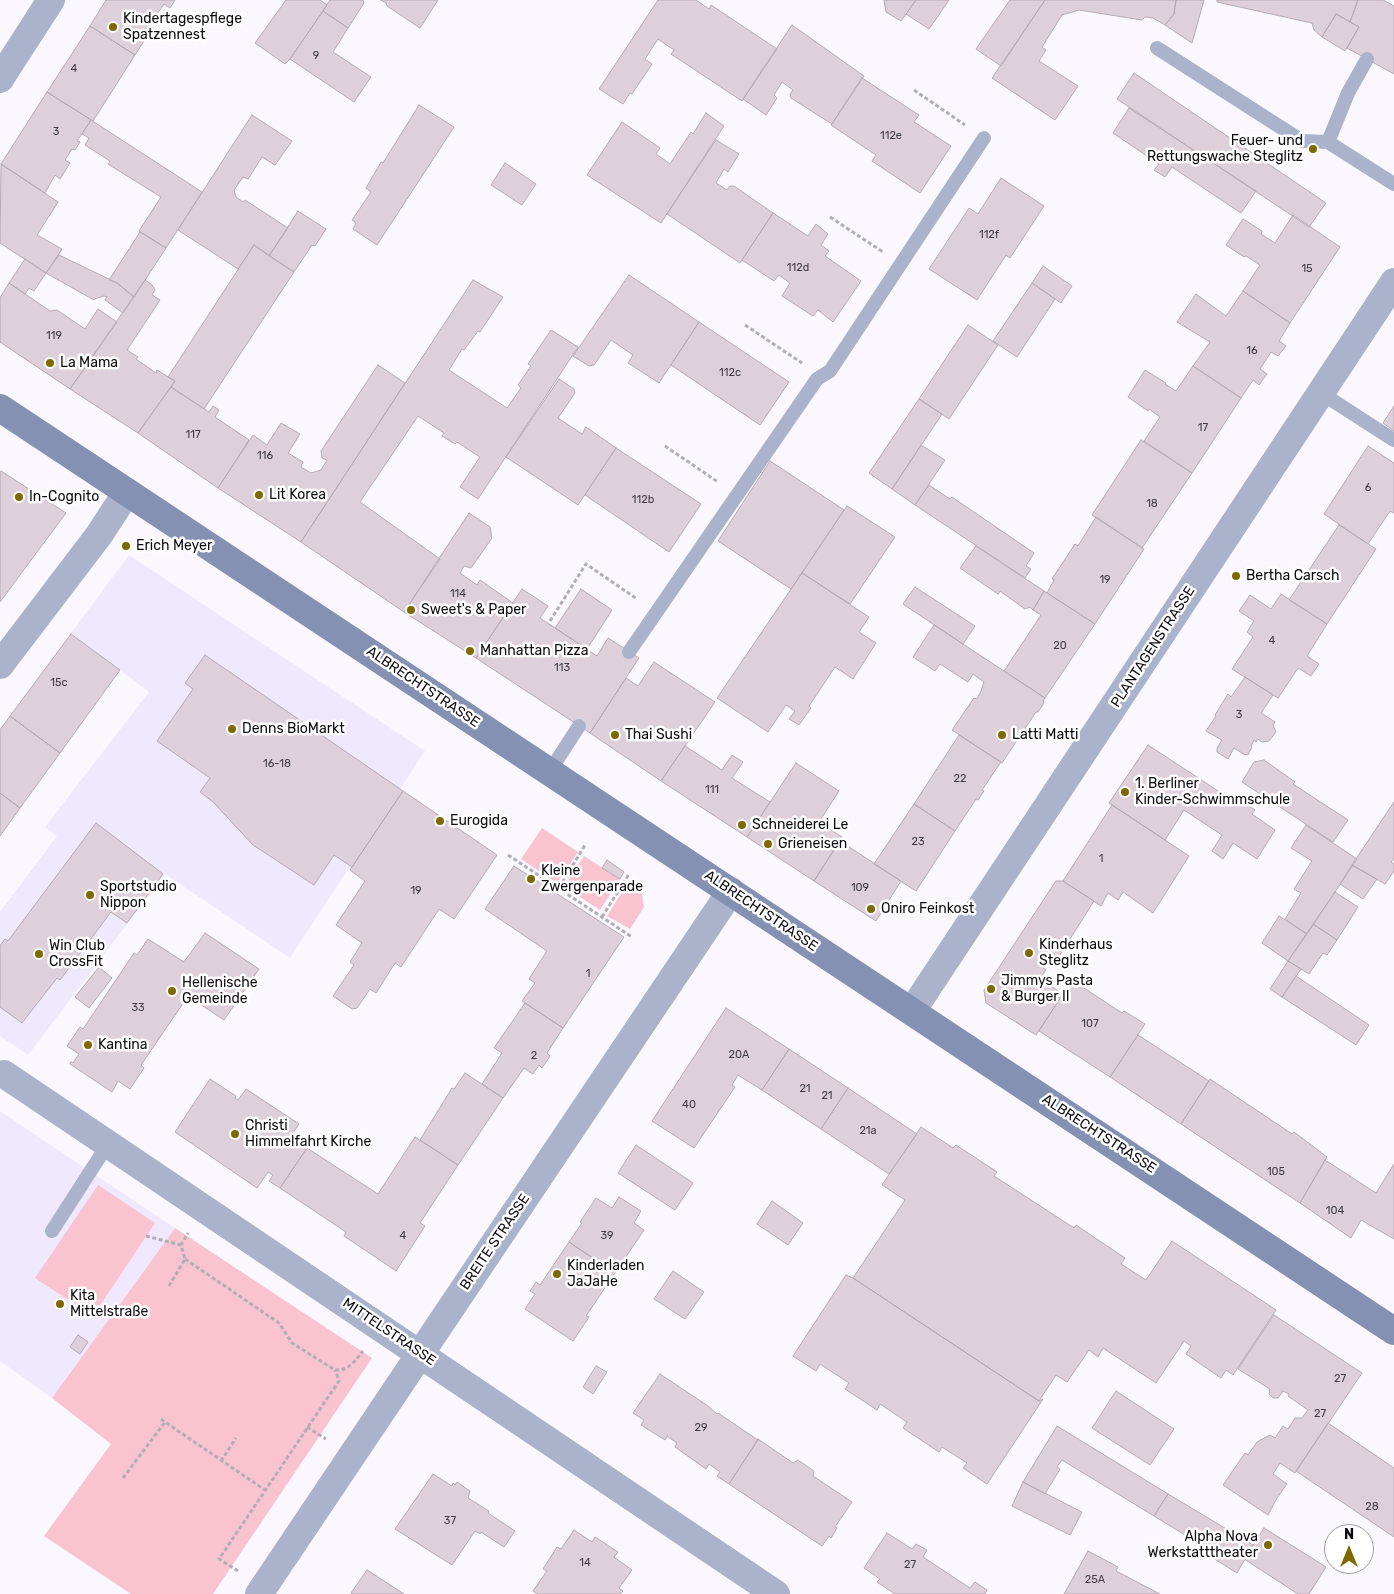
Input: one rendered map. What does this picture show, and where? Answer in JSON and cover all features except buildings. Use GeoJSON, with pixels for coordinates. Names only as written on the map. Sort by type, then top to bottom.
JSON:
{"type":"FeatureCollection","features":[{"type":"Feature","properties":{"kind":"main road","name":"ALBRECHTSTRASSE"},"geometry":{"type":"LineString","coordinates":[[0,408],[1394,1331]]}},
{"type":"Feature","properties":{"kind":"street"},"geometry":{"type":"LineString","coordinates":[[0,79],[51,0]]}},
{"type":"Feature","properties":{"kind":"street","name":"PLANTAGENSTRASSE"},"geometry":{"type":"LineString","coordinates":[[912,1011],[1394,282]]}},
{"type":"Feature","properties":{"kind":"street"},"geometry":{"type":"LineString","coordinates":[[0,665],[99,535],[127,492]]}},
{"type":"Feature","properties":{"kind":"street","name":"BREITE STRASSE"},"geometry":{"type":"LineString","coordinates":[[259,1594],[731,891]]}},
{"type":"Feature","properties":{"kind":"street","name":"MITTELSTRASSE"},"geometry":{"type":"LineString","coordinates":[[2,1074],[420,1353],[776,1594]]}},
{"type":"Feature","properties":{"kind":"lane"},"geometry":{"type":"LineString","coordinates":[[1157,48],[1302,141],[1328,142],[1394,184]]}},
{"type":"Feature","properties":{"kind":"lane"},"geometry":{"type":"LineString","coordinates":[[1328,142],[1348,93],[1367,59]]}},
{"type":"Feature","properties":{"kind":"lane"},"geometry":{"type":"LineString","coordinates":[[629,652],[817,379],[830,371],[984,138]]}},
{"type":"Feature","properties":{"kind":"lane"},"geometry":{"type":"LineString","coordinates":[[1321,393],[1394,440]]}},
{"type":"Feature","properties":{"kind":"lane"},"geometry":{"type":"LineString","coordinates":[[550,771],[579,726]]}},
{"type":"Feature","properties":{"kind":"lane"},"geometry":{"type":"LineString","coordinates":[[52,1231],[108,1144]]}},
{"type":"Feature","properties":{"kind":"path"},"geometry":{"type":"LineString","coordinates":[[914,90],[984,138]]}},
{"type":"Feature","properties":{"kind":"path"},"geometry":{"type":"LineString","coordinates":[[830,216],[900,263]]}},
{"type":"Feature","properties":{"kind":"path"},"geometry":{"type":"LineString","coordinates":[[745,325],[822,375]]}},
{"type":"Feature","properties":{"kind":"path"},"geometry":{"type":"LineString","coordinates":[[665,446],[737,494]]}},
{"type":"Feature","properties":{"kind":"path"},"geometry":{"type":"LineString","coordinates":[[550,621],[586,564],[657,612]]}},
{"type":"Feature","properties":{"kind":"path"},"geometry":{"type":"LineString","coordinates":[[559,888],[585,845]]}},
{"type":"Feature","properties":{"kind":"path"},"geometry":{"type":"LineString","coordinates":[[508,855],[632,937]]}},
{"type":"Feature","properties":{"kind":"path"},"geometry":{"type":"LineString","coordinates":[[602,917],[629,874]]}},
{"type":"Feature","properties":{"kind":"path"},"geometry":{"type":"LineString","coordinates":[[180,1246],[190,1231]]}},
{"type":"Feature","properties":{"kind":"path"},"geometry":{"type":"LineString","coordinates":[[146,1236],[180,1246]]}},
{"type":"Feature","properties":{"kind":"path"},"geometry":{"type":"LineString","coordinates":[[180,1246],[185,1259],[279,1323],[292,1343],[335,1370],[347,1368],[365,1348]]}},
{"type":"Feature","properties":{"kind":"path"},"geometry":{"type":"LineString","coordinates":[[168,1286],[185,1259]]}},
{"type":"Feature","properties":{"kind":"path"},"geometry":{"type":"LineString","coordinates":[[238,1571],[219,1559],[339,1381],[335,1370]]}},
{"type":"Feature","properties":{"kind":"path"},"geometry":{"type":"LineString","coordinates":[[161,1419],[265,1490]]}},
{"type":"Feature","properties":{"kind":"path"},"geometry":{"type":"LineString","coordinates":[[123,1478],[165,1422]]}},
{"type":"Feature","properties":{"kind":"path"},"geometry":{"type":"LineString","coordinates":[[307,1427],[326,1439]]}},
{"type":"Feature","properties":{"kind":"path"},"geometry":{"type":"LineString","coordinates":[[221,1461],[236,1438]]}},
{"type":"Feature","properties":{"kind":"shaded area"},"geometry":{"type":"Polygon","coordinates":[[[129,555],[425,751],[290,958],[165,874],[28,1055],[0,1036],[0,912],[57,836],[45,827],[149,692],[71,633],[129,555]]]}},
{"type":"Feature","properties":{"kind":"shaded area"},"geometry":{"type":"Polygon","coordinates":[[[542,828],[578,852],[557,883],[521,859],[542,828]]]}},
{"type":"Feature","properties":{"kind":"shaded area"},"geometry":{"type":"Polygon","coordinates":[[[584,856],[620,879],[600,910],[564,887],[584,856]]]}},
{"type":"Feature","properties":{"kind":"shaded area"},"geometry":{"type":"Polygon","coordinates":[[[627,884],[642,894],[644,907],[630,929],[607,916],[627,884]]]}},
{"type":"Feature","properties":{"kind":"shaded area","name":"Kita Mittelstraße"},"geometry":{"type":"Polygon","coordinates":[[[0,1111],[175,1228],[52,1398],[0,1361],[0,1111]]]}},
{"type":"Feature","properties":{"kind":"shaded area"},"geometry":{"type":"Polygon","coordinates":[[[98,1185],[155,1223],[93,1316],[35,1278],[98,1185]]]}},
{"type":"Feature","properties":{"kind":"shaded area"},"geometry":{"type":"Polygon","coordinates":[[[175,1228],[372,1358],[213,1594],[131,1594],[44,1536],[111,1444],[52,1398],[175,1228]]]}},
{"type":"Feature","properties":{"kind":"place","name":"Kindertagespflege Spatzennest"},"geometry":{"type":"Point","coordinates":[113,27]}},
{"type":"Feature","properties":{"kind":"place","name":"Feuer- und Rettungswache Steglitz"},"geometry":{"type":"Point","coordinates":[1313,149]}},
{"type":"Feature","properties":{"kind":"place","name":"La Mama"},"geometry":{"type":"Point","coordinates":[50,363]}},
{"type":"Feature","properties":{"kind":"place","name":"Lit Korea"},"geometry":{"type":"Point","coordinates":[259,495]}},
{"type":"Feature","properties":{"kind":"place","name":"In-Cognito"},"geometry":{"type":"Point","coordinates":[19,497]}},
{"type":"Feature","properties":{"kind":"place","name":"Erich Meyer"},"geometry":{"type":"Point","coordinates":[126,546]}},
{"type":"Feature","properties":{"kind":"place","name":"Bertha Carsch"},"geometry":{"type":"Point","coordinates":[1236,576]}},
{"type":"Feature","properties":{"kind":"place","name":"Sweet's & Paper"},"geometry":{"type":"Point","coordinates":[411,610]}},
{"type":"Feature","properties":{"kind":"place","name":"Manhattan Pizza"},"geometry":{"type":"Point","coordinates":[470,651]}},
{"type":"Feature","properties":{"kind":"place","name":"Denns BioMarkt"},"geometry":{"type":"Point","coordinates":[232,729]}},
{"type":"Feature","properties":{"kind":"place","name":"Thai Sushi"},"geometry":{"type":"Point","coordinates":[615,735]}},
{"type":"Feature","properties":{"kind":"place","name":"Latti Matti"},"geometry":{"type":"Point","coordinates":[1002,735]}},
{"type":"Feature","properties":{"kind":"place","name":"1. Berliner Kinder-Schwimmschule"},"geometry":{"type":"Point","coordinates":[1125,792]}},
{"type":"Feature","properties":{"kind":"place","name":"Eurogida"},"geometry":{"type":"Point","coordinates":[440,821]}},
{"type":"Feature","properties":{"kind":"place","name":"Schneiderei Le"},"geometry":{"type":"Point","coordinates":[742,825]}},
{"type":"Feature","properties":{"kind":"place","name":"Grieneisen"},"geometry":{"type":"Point","coordinates":[768,844]}},
{"type":"Feature","properties":{"kind":"place","name":"Kleine Zwergenparade"},"geometry":{"type":"Point","coordinates":[531,879]}},
{"type":"Feature","properties":{"kind":"place","name":"Sportstudio Nippon"},"geometry":{"type":"Point","coordinates":[90,895]}},
{"type":"Feature","properties":{"kind":"place","name":"Oniro Feinkost"},"geometry":{"type":"Point","coordinates":[871,909]}},
{"type":"Feature","properties":{"kind":"place","name":"Kinderhaus Steglitz"},"geometry":{"type":"Point","coordinates":[1029,953]}},
{"type":"Feature","properties":{"kind":"place","name":"Win Club CrossFit"},"geometry":{"type":"Point","coordinates":[39,954]}},
{"type":"Feature","properties":{"kind":"place","name":"Jimmys Pasta & Burger II"},"geometry":{"type":"Point","coordinates":[991,989]}},
{"type":"Feature","properties":{"kind":"place","name":"Hellenische Gemeinde"},"geometry":{"type":"Point","coordinates":[172,991]}},
{"type":"Feature","properties":{"kind":"place","name":"Kantina"},"geometry":{"type":"Point","coordinates":[88,1045]}},
{"type":"Feature","properties":{"kind":"place","name":"Christi Himmelfahrt Kirche"},"geometry":{"type":"Point","coordinates":[235,1134]}},
{"type":"Feature","properties":{"kind":"place","name":"Kinderladen JaJaHe"},"geometry":{"type":"Point","coordinates":[557,1274]}},
{"type":"Feature","properties":{"kind":"place","name":"Kita Mittelstraße"},"geometry":{"type":"Point","coordinates":[60,1304]}},
{"type":"Feature","properties":{"kind":"place","name":"Alpha Nova Werkstatttheater"},"geometry":{"type":"Point","coordinates":[1268,1545]}}]}
